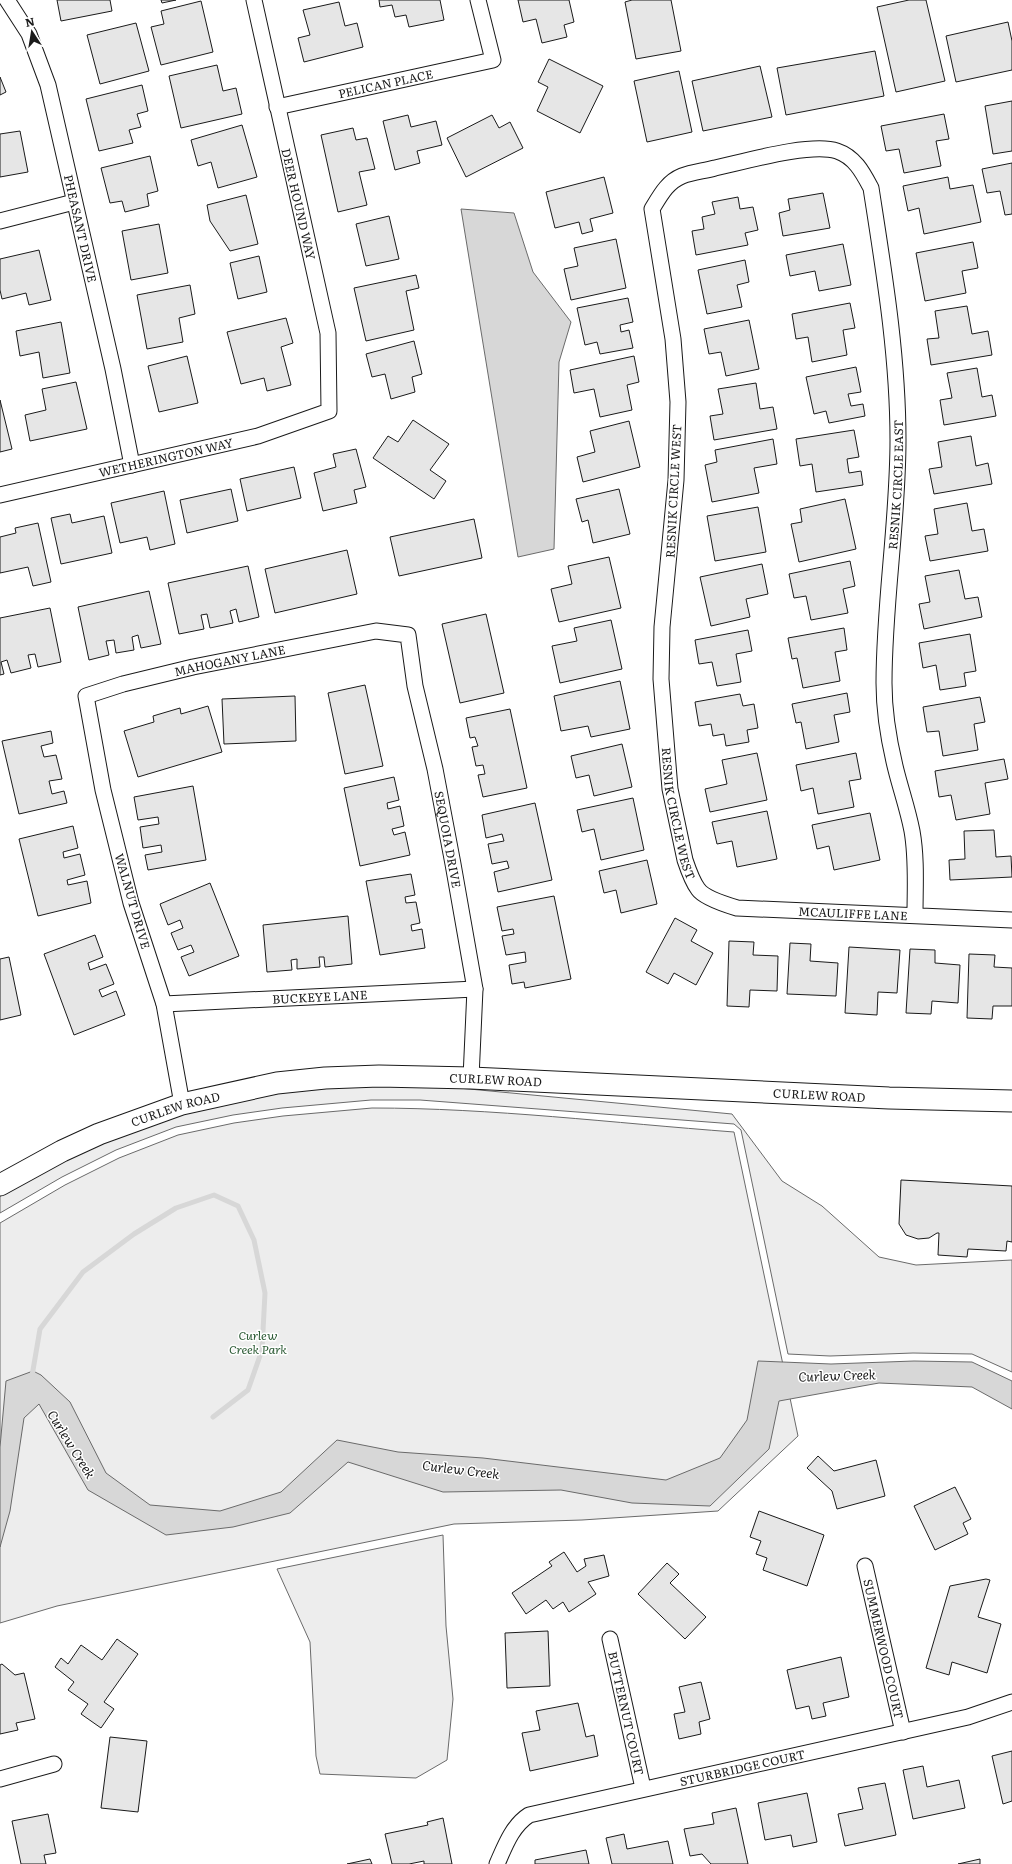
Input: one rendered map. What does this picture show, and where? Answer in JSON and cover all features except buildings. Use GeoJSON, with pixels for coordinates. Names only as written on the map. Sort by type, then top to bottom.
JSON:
{"type":"FeatureCollection","features":[{"type":"Feature","properties":{"kind":"main road","name":"CURLEW ROAD"},"geometry":{"type":"LineString","coordinates":[[0,1185],[62,1151],[99,1134],[182,1104],[276,1083],[325,1078],[379,1076],[471,1078],[889,1098],[1012,1100]]}},
{"type":"Feature","properties":{"kind":"street","name":"PHEASANT DRIVE"},"geometry":{"type":"LineString","coordinates":[[7,0],[29,34],[48,85],[113,369],[132,464]]}},
{"type":"Feature","properties":{"kind":"street","name":"DEER HOUND WAY"},"geometry":{"type":"LineString","coordinates":[[254,0],[328,333],[329,411]]}},
{"type":"Feature","properties":{"kind":"street","name":"PELICAN PLACE"},"geometry":{"type":"LineString","coordinates":[[277,107],[493,60],[478,0]]}},
{"type":"Feature","properties":{"kind":"street","name":"RESNIK CIRCLE EAST"},"geometry":{"type":"LineString","coordinates":[[754,159],[813,148],[838,151],[855,161],[863,172],[871,188],[889,303],[897,380],[898,441],[896,508],[886,637],[884,683],[886,717],[895,768],[912,830],[915,857],[915,915]]}},
{"type":"Feature","properties":{"kind":"street","name":"RESNIK CIRCLE WEST"},"geometry":{"type":"LineString","coordinates":[[699,890],[685,860],[670,789],[661,679],[662,627],[676,480],[678,402],[672,339],[652,209],[665,188],[682,176],[754,159]]}},
{"type":"Feature","properties":{"kind":"street"},"geometry":{"type":"LineString","coordinates":[[0,221],[74,202]]}},
{"type":"Feature","properties":{"kind":"street","name":"WETHERINGTON WAY"},"geometry":{"type":"LineString","coordinates":[[0,495],[258,436],[329,411]]}},
{"type":"Feature","properties":{"kind":"street","name":"MAHOGANY LANE"},"geometry":{"type":"LineString","coordinates":[[86,696],[124,684],[193,667],[376,631]]}},
{"type":"Feature","properties":{"kind":"street","name":"SEQUOIA DRIVE"},"geometry":{"type":"LineString","coordinates":[[376,631],[408,635],[415,686],[436,776],[475,989],[471,1078]]}},
{"type":"Feature","properties":{"kind":"street","name":"WALNUT DRIVE"},"geometry":{"type":"LineString","coordinates":[[86,696],[103,790],[131,903],[164,1004],[182,1104]]}},
{"type":"Feature","properties":{"kind":"street","name":"MCAULIFFE LANE"},"geometry":{"type":"LineString","coordinates":[[699,890],[721,903],[737,908],[1012,920]]}},
{"type":"Feature","properties":{"kind":"street","name":"BUCKEYE LANE"},"geometry":{"type":"LineString","coordinates":[[164,1004],[475,989]]}},
{"type":"Feature","properties":{"kind":"street","name":"SUMMERWOOD COURT"},"geometry":{"type":"LineString","coordinates":[[865,1566],[903,1732]]}},
{"type":"Feature","properties":{"kind":"street","name":"BUTTERNUT COURT"},"geometry":{"type":"LineString","coordinates":[[610,1639],[644,1788]]}},
{"type":"Feature","properties":{"kind":"street","name":"STURBRIDGE COURT"},"geometry":{"type":"LineString","coordinates":[[497,1864],[509,1838],[522,1819],[529,1815],[644,1788],[968,1717],[1012,1702]]}},
{"type":"Feature","properties":{"kind":"street"},"geometry":{"type":"LineString","coordinates":[[0,1779],[54,1764]]}},
{"type":"Feature","properties":{"kind":"green space"},"geometry":{"type":"Polygon","coordinates":[[[388,1085],[448,1087],[732,1114],[782,1181],[822,1206],[879,1257],[916,1265],[1012,1260],[1012,1372],[972,1354],[913,1353],[830,1356],[788,1354],[741,1130],[734,1124],[420,1100],[371,1100],[282,1108],[233,1115],[176,1127],[116,1150],[62,1177],[0,1213],[0,1196],[3,1194],[66,1160],[124,1133],[184,1113],[278,1093],[326,1088],[388,1085]]]}},
{"type":"Feature","properties":{"kind":"green space","name":"Curlew Creek Park"},"geometry":{"type":"Polygon","coordinates":[[[372,1108],[462,1110],[734,1132],[798,1436],[718,1511],[582,1520],[454,1524],[57,1606],[0,1623],[0,1223],[65,1185],[119,1158],[178,1135],[234,1123],[283,1116],[372,1108]]]}},
{"type":"Feature","properties":{"kind":"green space"},"geometry":{"type":"Polygon","coordinates":[[[443,1535],[446,1626],[453,1699],[447,1760],[416,1778],[320,1774],[316,1756],[310,1642],[277,1569],[443,1535]]]}},
{"type":"Feature","properties":{"kind":"water"},"geometry":{"type":"Polygon","coordinates":[[[461,209],[514,213],[533,272],[571,322],[559,362],[554,549],[518,557],[461,209]]]}},
{"type":"Feature","properties":{"kind":"water","name":"Curlew Creek"},"geometry":{"type":"Polygon","coordinates":[[[758,1361],[831,1364],[914,1361],[972,1362],[1012,1381],[1012,1409],[972,1387],[879,1383],[779,1401],[769,1449],[710,1506],[632,1503],[561,1490],[443,1492],[348,1462],[290,1513],[233,1527],[166,1535],[88,1490],[39,1404],[24,1418],[10,1511],[0,1547],[0,1447],[6,1381],[33,1371],[41,1375],[70,1402],[106,1473],[150,1505],[220,1511],[281,1492],[337,1440],[398,1452],[483,1458],[666,1480],[720,1458],[747,1420],[758,1361]]]}},
{"type":"Feature","properties":{"kind":"waterway"},"geometry":{"type":"LineString","coordinates":[[32,1376],[40,1329],[83,1272],[134,1234],[176,1208],[214,1195],[238,1206],[254,1240],[265,1293],[262,1350],[248,1390],[213,1417]]}}]}
